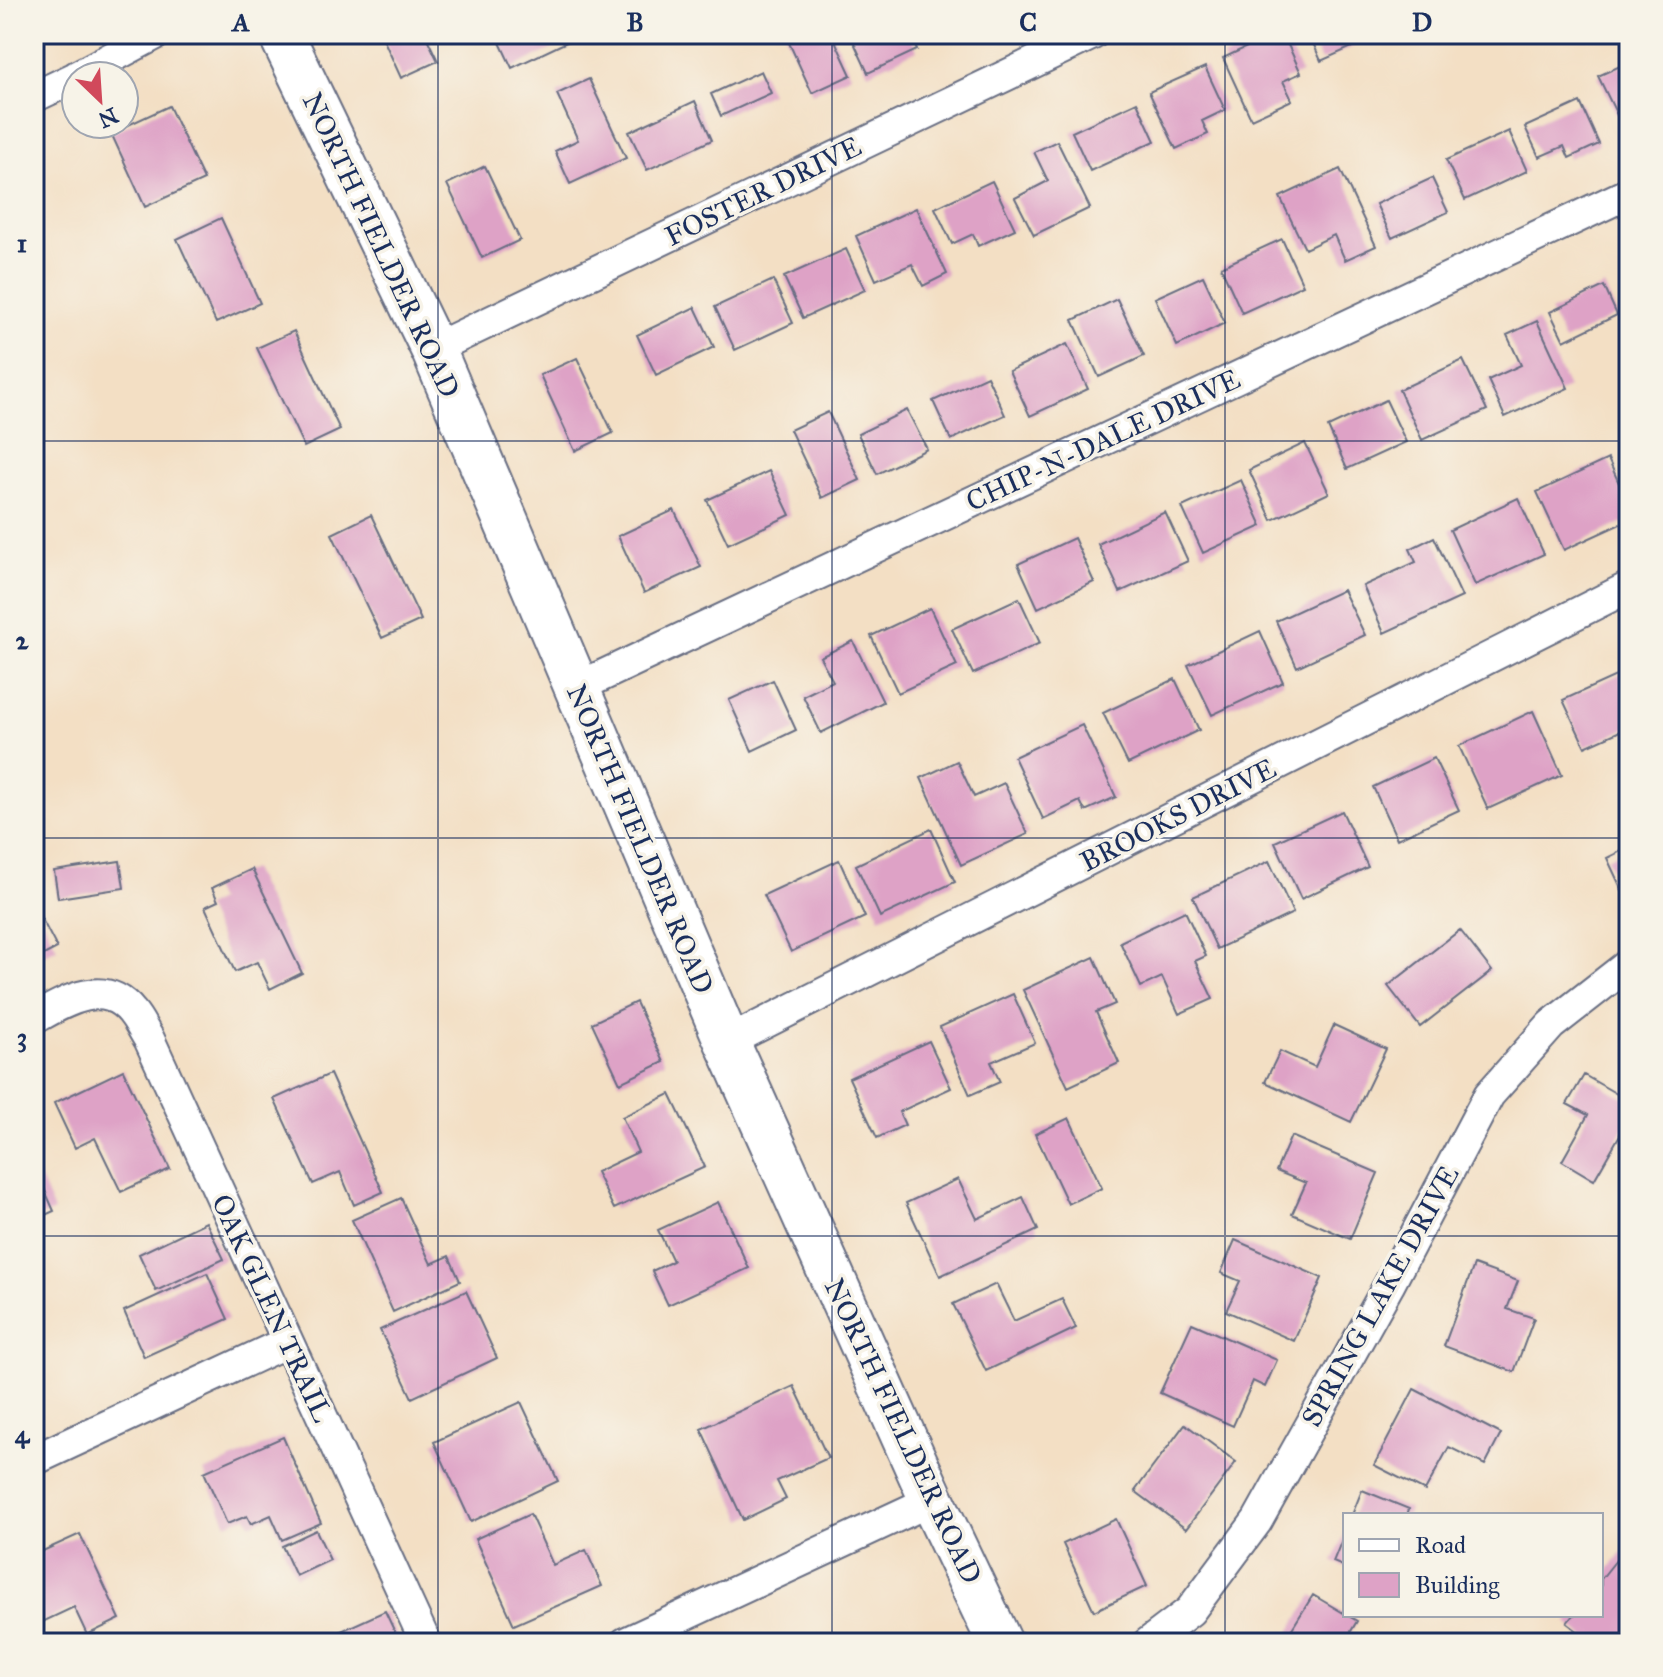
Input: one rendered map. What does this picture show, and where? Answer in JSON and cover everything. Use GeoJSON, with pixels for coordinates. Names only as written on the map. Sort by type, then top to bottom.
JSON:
{"type":"FeatureCollection","features":[{"type":"Feature","properties":{"kind":"main road","name":"NORTH FIELDER ROAD"},"geometry":{"type":"LineString","coordinates":[[281,34],[433,349],[727,1042],[932,1500],[1000,1643]]}},
{"type":"Feature","properties":{"kind":"street"},"geometry":{"type":"LineString","coordinates":[[107,60],[156,34]]}},
{"type":"Feature","properties":{"kind":"street","name":"FOSTER DRIVE"},"geometry":{"type":"LineString","coordinates":[[433,349],[1093,34]]}},
{"type":"Feature","properties":{"kind":"street"},"geometry":{"type":"LineString","coordinates":[[34,97],[60,84]]}},
{"type":"Feature","properties":{"kind":"street","name":"CHIP-N-DALE DRIVE"},"geometry":{"type":"LineString","coordinates":[[576,688],[1629,193]]}},
{"type":"Feature","properties":{"kind":"street","name":"BROOKS DRIVE"},"geometry":{"type":"LineString","coordinates":[[727,1042],[1629,587]]}},
{"type":"Feature","properties":{"kind":"street","name":"SPRING LAKE DRIVE"},"geometry":{"type":"LineString","coordinates":[[1148,1643],[1190,1611],[1257,1521],[1389,1285],[1489,1095],[1551,1025],[1629,964]]}},
{"type":"Feature","properties":{"kind":"street","name":"OAK GLEN TRAIL"},"geometry":{"type":"LineString","coordinates":[[34,1019],[70,998],[106,994],[130,1009],[149,1039],[426,1643]]}},
{"type":"Feature","properties":{"kind":"street"},"geometry":{"type":"LineString","coordinates":[[34,1460],[287,1342]]}},
{"type":"Feature","properties":{"kind":"street"},"geometry":{"type":"LineString","coordinates":[[625,1643],[932,1500]]}},
{"type":"Feature","properties":{"kind":"building"},"geometry":{"type":"Polygon","coordinates":[[[381,34],[425,34],[438,61],[401,78],[381,34]]]}},
{"type":"Feature","properties":{"kind":"building"},"geometry":{"type":"Polygon","coordinates":[[[496,34],[568,34],[571,40],[512,68],[496,34]]]}},
{"type":"Feature","properties":{"kind":"building"},"geometry":{"type":"Polygon","coordinates":[[[785,34],[832,34],[851,75],[812,93],[785,34]]]}},
{"type":"Feature","properties":{"kind":"building"},"geometry":{"type":"Polygon","coordinates":[[[850,34],[910,34],[917,50],[868,73],[850,34]]]}},
{"type":"Feature","properties":{"kind":"building"},"geometry":{"type":"Polygon","coordinates":[[[1275,34],[1283,34],[1301,73],[1283,81],[1292,100],[1251,119],[1223,58],[1275,34]]]}},
{"type":"Feature","properties":{"kind":"building"},"geometry":{"type":"Polygon","coordinates":[[[1309,34],[1370,34],[1372,38],[1321,61],[1309,34]]]}},
{"type":"Feature","properties":{"kind":"building"},"geometry":{"type":"Polygon","coordinates":[[[1629,62],[1629,109],[1617,115],[1598,76],[1629,62]]]}},
{"type":"Feature","properties":{"kind":"building"},"geometry":{"type":"Polygon","coordinates":[[[1205,67],[1225,110],[1202,121],[1208,134],[1176,149],[1149,92],[1205,67]]]}},
{"type":"Feature","properties":{"kind":"building"},"geometry":{"type":"Polygon","coordinates":[[[761,71],[771,93],[721,116],[711,94],[761,71]]]}},
{"type":"Feature","properties":{"kind":"building"},"geometry":{"type":"Polygon","coordinates":[[[589,79],[626,158],[570,184],[555,151],[578,140],[557,94],[589,79]]]}},
{"type":"Feature","properties":{"kind":"building"},"geometry":{"type":"Polygon","coordinates":[[[695,101],[712,140],[647,170],[629,132],[695,101]]]}},
{"type":"Feature","properties":{"kind":"building"},"geometry":{"type":"Polygon","coordinates":[[[1137,102],[1155,141],[1090,171],[1072,132],[1137,102]]]}},
{"type":"Feature","properties":{"kind":"building"},"geometry":{"type":"Polygon","coordinates":[[[1580,102],[1599,144],[1569,158],[1564,146],[1539,157],[1525,127],[1580,102]]]}},
{"type":"Feature","properties":{"kind":"building"},"geometry":{"type":"Polygon","coordinates":[[[169,106],[204,180],[145,207],[114,140],[140,140],[140,120],[169,106]]]}},
{"type":"Feature","properties":{"kind":"building"},"geometry":{"type":"Polygon","coordinates":[[[1509,131],[1527,171],[1465,200],[1446,160],[1509,131]]]}},
{"type":"Feature","properties":{"kind":"building"},"geometry":{"type":"Polygon","coordinates":[[[1057,141],[1090,208],[1034,235],[1015,198],[1048,181],[1034,152],[1057,141]]]}},
{"type":"Feature","properties":{"kind":"building"},"geometry":{"type":"Polygon","coordinates":[[[485,166],[520,240],[482,258],[447,184],[485,166]]]}},
{"type":"Feature","properties":{"kind":"building"},"geometry":{"type":"Polygon","coordinates":[[[1340,169],[1376,246],[1345,260],[1334,235],[1305,249],[1280,197],[1340,169]]]}},
{"type":"Feature","properties":{"kind":"building"},"geometry":{"type":"Polygon","coordinates":[[[1432,178],[1448,212],[1392,238],[1376,204],[1432,178]]]}},
{"type":"Feature","properties":{"kind":"building"},"geometry":{"type":"Polygon","coordinates":[[[992,181],[1015,229],[978,246],[973,234],[952,244],[935,208],[992,181]]]}},
{"type":"Feature","properties":{"kind":"building"},"geometry":{"type":"Polygon","coordinates":[[[916,208],[947,274],[923,286],[912,264],[876,280],[856,236],[916,208]]]}},
{"type":"Feature","properties":{"kind":"building"},"geometry":{"type":"Polygon","coordinates":[[[221,218],[260,303],[216,323],[177,239],[221,218]]]}},
{"type":"Feature","properties":{"kind":"building"},"geometry":{"type":"Polygon","coordinates":[[[1282,239],[1303,285],[1242,313],[1221,267],[1282,239]]]}},
{"type":"Feature","properties":{"kind":"building"},"geometry":{"type":"Polygon","coordinates":[[[846,249],[865,290],[803,318],[784,277],[846,249]]]}},
{"type":"Feature","properties":{"kind":"building"},"geometry":{"type":"Polygon","coordinates":[[[1203,276],[1225,323],[1177,346],[1155,298],[1203,276]]]}},
{"type":"Feature","properties":{"kind":"building"},"geometry":{"type":"Polygon","coordinates":[[[773,280],[793,323],[735,350],[715,307],[773,280]]]}},
{"type":"Feature","properties":{"kind":"building"},"geometry":{"type":"Polygon","coordinates":[[[1604,286],[1617,315],[1564,341],[1550,312],[1604,286]]]}},
{"type":"Feature","properties":{"kind":"building"},"geometry":{"type":"Polygon","coordinates":[[[1117,299],[1144,356],[1099,377],[1073,320],[1117,299]]]}},
{"type":"Feature","properties":{"kind":"building"},"geometry":{"type":"Polygon","coordinates":[[[695,307],[714,347],[656,375],[637,335],[695,307]]]}},
{"type":"Feature","properties":{"kind":"building"},"geometry":{"type":"Polygon","coordinates":[[[1537,321],[1568,388],[1505,417],[1488,380],[1521,365],[1507,335],[1537,321]]]}},
{"type":"Feature","properties":{"kind":"building"},"geometry":{"type":"Polygon","coordinates":[[[294,331],[340,430],[304,447],[257,348],[294,331]]]}},
{"type":"Feature","properties":{"kind":"building"},"geometry":{"type":"Polygon","coordinates":[[[1067,344],[1088,389],[1030,416],[1009,371],[1067,344]]]}},
{"type":"Feature","properties":{"kind":"building"},"geometry":{"type":"Polygon","coordinates":[[[577,358],[613,433],[575,451],[540,375],[577,358]]]}},
{"type":"Feature","properties":{"kind":"building"},"geometry":{"type":"Polygon","coordinates":[[[1463,360],[1487,410],[1422,440],[1399,390],[1463,360]]]}},
{"type":"Feature","properties":{"kind":"building"},"geometry":{"type":"Polygon","coordinates":[[[987,376],[1005,415],[951,440],[933,401],[987,376]]]}},
{"type":"Feature","properties":{"kind":"building"},"geometry":{"type":"Polygon","coordinates":[[[1386,400],[1406,442],[1347,469],[1328,427],[1386,400]]]}},
{"type":"Feature","properties":{"kind":"building"},"geometry":{"type":"Polygon","coordinates":[[[907,410],[927,449],[877,474],[858,434],[907,410]]]}},
{"type":"Feature","properties":{"kind":"building"},"geometry":{"type":"Polygon","coordinates":[[[828,412],[860,480],[822,498],[790,430],[828,412]]]}},
{"type":"Feature","properties":{"kind":"building"},"geometry":{"type":"Polygon","coordinates":[[[1305,443],[1329,493],[1272,520],[1249,470],[1305,443]]]}},
{"type":"Feature","properties":{"kind":"building"},"geometry":{"type":"Polygon","coordinates":[[[1608,459],[1629,505],[1629,520],[1564,550],[1537,492],[1608,459]]]}},
{"type":"Feature","properties":{"kind":"building"},"geometry":{"type":"Polygon","coordinates":[[[769,471],[790,515],[728,544],[707,500],[769,471]]]}},
{"type":"Feature","properties":{"kind":"building"},"geometry":{"type":"Polygon","coordinates":[[[1241,480],[1262,526],[1203,553],[1182,507],[1241,480]]]}},
{"type":"Feature","properties":{"kind":"building"},"geometry":{"type":"Polygon","coordinates":[[[1518,498],[1544,554],[1475,585],[1450,530],[1518,498]]]}},
{"type":"Feature","properties":{"kind":"building"},"geometry":{"type":"Polygon","coordinates":[[[674,510],[701,567],[644,593],[618,536],[674,510]]]}},
{"type":"Feature","properties":{"kind":"building"},"geometry":{"type":"Polygon","coordinates":[[[1165,512],[1188,561],[1120,592],[1098,544],[1165,512]]]}},
{"type":"Feature","properties":{"kind":"building"},"geometry":{"type":"Polygon","coordinates":[[[371,515],[421,620],[382,638],[332,534],[371,515]]]}},
{"type":"Feature","properties":{"kind":"building"},"geometry":{"type":"Polygon","coordinates":[[[1434,537],[1462,597],[1384,633],[1363,586],[1416,562],[1410,549],[1434,537]]]}},
{"type":"Feature","properties":{"kind":"building"},"geometry":{"type":"Polygon","coordinates":[[[1074,538],[1094,582],[1038,608],[1018,564],[1074,538]]]}},
{"type":"Feature","properties":{"kind":"building"},"geometry":{"type":"Polygon","coordinates":[[[1343,590],[1365,635],[1297,667],[1276,621],[1343,590]]]}},
{"type":"Feature","properties":{"kind":"building"},"geometry":{"type":"Polygon","coordinates":[[[1019,598],[1040,643],[973,674],[952,629],[1019,598]]]}},
{"type":"Feature","properties":{"kind":"building"},"geometry":{"type":"Polygon","coordinates":[[[930,608],[957,666],[898,693],[871,636],[930,608]]]}},
{"type":"Feature","properties":{"kind":"building"},"geometry":{"type":"Polygon","coordinates":[[[1260,631],[1283,682],[1212,715],[1188,665],[1260,631]]]}},
{"type":"Feature","properties":{"kind":"building"},"geometry":{"type":"Polygon","coordinates":[[[853,641],[883,702],[821,733],[803,696],[833,681],[820,657],[853,641]]]}},
{"type":"Feature","properties":{"kind":"building"},"geometry":{"type":"Polygon","coordinates":[[[1629,670],[1629,727],[1585,747],[1563,700],[1629,670]]]}},
{"type":"Feature","properties":{"kind":"building"},"geometry":{"type":"Polygon","coordinates":[[[1175,679],[1199,730],[1128,764],[1103,713],[1175,679]]]}},
{"type":"Feature","properties":{"kind":"building"},"geometry":{"type":"Polygon","coordinates":[[[773,680],[796,730],[752,751],[729,700],[773,680]]]}},
{"type":"Feature","properties":{"kind":"building"},"geometry":{"type":"Polygon","coordinates":[[[1533,711],[1562,775],[1488,809],[1459,746],[1533,711]]]}},
{"type":"Feature","properties":{"kind":"building"},"geometry":{"type":"Polygon","coordinates":[[[1082,725],[1116,797],[1085,811],[1080,801],[1043,819],[1014,757],[1082,725]]]}},
{"type":"Feature","properties":{"kind":"building"},"geometry":{"type":"Polygon","coordinates":[[[1434,758],[1459,810],[1397,839],[1373,787],[1434,758]]]}},
{"type":"Feature","properties":{"kind":"building"},"geometry":{"type":"Polygon","coordinates":[[[957,761],[974,797],[1004,783],[1028,834],[961,865],[921,778],[957,761]]]}},
{"type":"Feature","properties":{"kind":"building"},"geometry":{"type":"Polygon","coordinates":[[[1342,811],[1368,867],[1301,899],[1275,842],[1342,811]]]}},
{"type":"Feature","properties":{"kind":"building"},"geometry":{"type":"Polygon","coordinates":[[[931,829],[955,882],[880,917],[856,865],[931,829]]]}},
{"type":"Feature","properties":{"kind":"building"},"geometry":{"type":"Polygon","coordinates":[[[1629,847],[1629,905],[1607,858],[1629,847]]]}},
{"type":"Feature","properties":{"kind":"building"},"geometry":{"type":"Polygon","coordinates":[[[839,860],[865,917],[791,952],[764,895],[839,860]]]}},
{"type":"Feature","properties":{"kind":"building"},"geometry":{"type":"Polygon","coordinates":[[[120,861],[124,888],[58,898],[54,871],[120,861]]]}},
{"type":"Feature","properties":{"kind":"building"},"geometry":{"type":"Polygon","coordinates":[[[1269,861],[1293,913],[1217,949],[1193,897],[1269,861]]]}},
{"type":"Feature","properties":{"kind":"building"},"geometry":{"type":"Polygon","coordinates":[[[252,869],[302,973],[270,989],[257,962],[235,972],[205,907],[218,901],[212,888],[252,869]]]}},
{"type":"Feature","properties":{"kind":"building"},"geometry":{"type":"Polygon","coordinates":[[[34,904],[57,948],[34,960],[34,904]]]}},
{"type":"Feature","properties":{"kind":"building"},"geometry":{"type":"Polygon","coordinates":[[[1185,911],[1206,956],[1195,961],[1213,999],[1179,1014],[1162,977],[1141,987],[1120,942],[1185,911]]]}},
{"type":"Feature","properties":{"kind":"building"},"geometry":{"type":"Polygon","coordinates":[[[1460,930],[1492,971],[1420,1027],[1388,986],[1460,930]]]}},
{"type":"Feature","properties":{"kind":"building"},"geometry":{"type":"Polygon","coordinates":[[[1094,957],[1115,1004],[1096,1012],[1119,1063],[1068,1087],[1023,990],[1094,957]]]}},
{"type":"Feature","properties":{"kind":"building"},"geometry":{"type":"Polygon","coordinates":[[[1013,994],[1035,1043],[991,1062],[1000,1082],[970,1095],[940,1027],[1013,994]]]}},
{"type":"Feature","properties":{"kind":"building"},"geometry":{"type":"Polygon","coordinates":[[[636,1002],[664,1062],[620,1083],[592,1023],[636,1002]]]}},
{"type":"Feature","properties":{"kind":"building"},"geometry":{"type":"Polygon","coordinates":[[[1334,1025],[1386,1049],[1351,1122],[1265,1082],[1280,1051],[1315,1067],[1334,1025]]]}},
{"type":"Feature","properties":{"kind":"building"},"geometry":{"type":"Polygon","coordinates":[[[929,1041],[951,1088],[899,1112],[905,1125],[877,1138],[849,1078],[929,1041]]]}},
{"type":"Feature","properties":{"kind":"building"},"geometry":{"type":"Polygon","coordinates":[[[123,1070],[170,1169],[121,1192],[95,1138],[75,1148],[54,1103],[123,1070]]]}},
{"type":"Feature","properties":{"kind":"building"},"geometry":{"type":"Polygon","coordinates":[[[330,1074],[383,1192],[354,1205],[340,1172],[313,1184],[274,1099],[330,1074]]]}},
{"type":"Feature","properties":{"kind":"building"},"geometry":{"type":"Polygon","coordinates":[[[1584,1075],[1629,1101],[1629,1119],[1594,1180],[1562,1161],[1588,1115],[1567,1104],[1584,1075]]]}},
{"type":"Feature","properties":{"kind":"building"},"geometry":{"type":"Polygon","coordinates":[[[670,1094],[705,1167],[614,1209],[596,1172],[638,1152],[622,1117],[670,1094]]]}},
{"type":"Feature","properties":{"kind":"building"},"geometry":{"type":"Polygon","coordinates":[[[1069,1118],[1102,1188],[1068,1204],[1035,1134],[1069,1118]]]}},
{"type":"Feature","properties":{"kind":"building"},"geometry":{"type":"Polygon","coordinates":[[[1291,1136],[1378,1173],[1350,1239],[1292,1214],[1306,1183],[1276,1171],[1291,1136]]]}},
{"type":"Feature","properties":{"kind":"building"},"geometry":{"type":"Polygon","coordinates":[[[34,1166],[54,1211],[34,1220],[34,1166]]]}},
{"type":"Feature","properties":{"kind":"building"},"geometry":{"type":"Polygon","coordinates":[[[958,1179],[977,1219],[1023,1197],[1038,1230],[940,1276],[906,1203],[958,1179]]]}},
{"type":"Feature","properties":{"kind":"building"},"geometry":{"type":"Polygon","coordinates":[[[401,1198],[431,1264],[449,1256],[460,1281],[393,1312],[352,1220],[401,1198]]]}},
{"type":"Feature","properties":{"kind":"building"},"geometry":{"type":"Polygon","coordinates":[[[718,1202],[749,1268],[668,1305],[652,1271],[673,1261],[658,1230],[718,1202]]]}},
{"type":"Feature","properties":{"kind":"building"},"geometry":{"type":"Polygon","coordinates":[[[206,1222],[224,1259],[156,1291],[139,1254],[206,1222]]]}},
{"type":"Feature","properties":{"kind":"building"},"geometry":{"type":"Polygon","coordinates":[[[1235,1240],[1322,1278],[1294,1341],[1226,1311],[1240,1281],[1221,1273],[1235,1240]]]}},
{"type":"Feature","properties":{"kind":"building"},"geometry":{"type":"Polygon","coordinates":[[[1474,1265],[1518,1281],[1507,1309],[1534,1318],[1514,1372],[1444,1346],[1474,1265]]]}},
{"type":"Feature","properties":{"kind":"building"},"geometry":{"type":"Polygon","coordinates":[[[207,1273],[228,1319],[144,1357],[124,1311],[207,1273]]]}},
{"type":"Feature","properties":{"kind":"building"},"geometry":{"type":"Polygon","coordinates":[[[996,1284],[1014,1321],[1062,1299],[1076,1328],[986,1371],[953,1304],[996,1284]]]}},
{"type":"Feature","properties":{"kind":"building"},"geometry":{"type":"Polygon","coordinates":[[[466,1291],[497,1358],[412,1398],[380,1330],[466,1291]]]}},
{"type":"Feature","properties":{"kind":"building"},"geometry":{"type":"Polygon","coordinates":[[[1192,1323],[1277,1360],[1265,1387],[1253,1381],[1233,1426],[1160,1393],[1192,1323]]]}},
{"type":"Feature","properties":{"kind":"building"},"geometry":{"type":"Polygon","coordinates":[[[794,1386],[828,1458],[777,1481],[786,1499],[743,1520],[701,1429],[794,1386]]]}},
{"type":"Feature","properties":{"kind":"building"},"geometry":{"type":"Polygon","coordinates":[[[1414,1389],[1501,1434],[1485,1465],[1449,1447],[1425,1491],[1374,1465],[1414,1389]]]}},
{"type":"Feature","properties":{"kind":"building"},"geometry":{"type":"Polygon","coordinates":[[[521,1402],[558,1481],[471,1522],[434,1442],[521,1402]]]}},
{"type":"Feature","properties":{"kind":"building"},"geometry":{"type":"Polygon","coordinates":[[[1185,1424],[1236,1462],[1186,1529],[1135,1491],[1185,1424]]]}},
{"type":"Feature","properties":{"kind":"building"},"geometry":{"type":"Polygon","coordinates":[[[283,1437],[321,1523],[282,1540],[271,1515],[251,1524],[247,1516],[227,1524],[204,1472],[283,1437]]]}},
{"type":"Feature","properties":{"kind":"building"},"geometry":{"type":"Polygon","coordinates":[[[1362,1490],[1409,1509],[1408,1513],[1353,1513],[1362,1490]]]}},
{"type":"Feature","properties":{"kind":"building"},"geometry":{"type":"Polygon","coordinates":[[[530,1514],[553,1565],[586,1550],[602,1586],[514,1625],[475,1539],[530,1514]]]}},
{"type":"Feature","properties":{"kind":"building"},"geometry":{"type":"Polygon","coordinates":[[[1116,1519],[1147,1586],[1094,1611],[1063,1544],[1116,1519]]]}},
{"type":"Feature","properties":{"kind":"building"},"geometry":{"type":"Polygon","coordinates":[[[316,1530],[330,1560],[296,1576],[282,1546],[316,1530]]]}},
{"type":"Feature","properties":{"kind":"building"},"geometry":{"type":"Polygon","coordinates":[[[80,1534],[120,1619],[87,1635],[74,1607],[34,1626],[34,1555],[80,1534]]]}},
{"type":"Feature","properties":{"kind":"building"},"geometry":{"type":"Polygon","coordinates":[[[1343,1537],[1343,1566],[1333,1562],[1343,1537]]]}},
{"type":"Feature","properties":{"kind":"building"},"geometry":{"type":"Polygon","coordinates":[[[1625,1549],[1629,1553],[1629,1643],[1593,1643],[1567,1623],[1572,1617],[1603,1617],[1603,1576],[1625,1549]]]}},
{"type":"Feature","properties":{"kind":"building"},"geometry":{"type":"Polygon","coordinates":[[[1313,1595],[1343,1613],[1343,1617],[1357,1621],[1344,1643],[1283,1643],[1313,1595]]]}},
{"type":"Feature","properties":{"kind":"building"},"geometry":{"type":"Polygon","coordinates":[[[385,1611],[400,1643],[315,1643],[385,1611]]]}}]}
